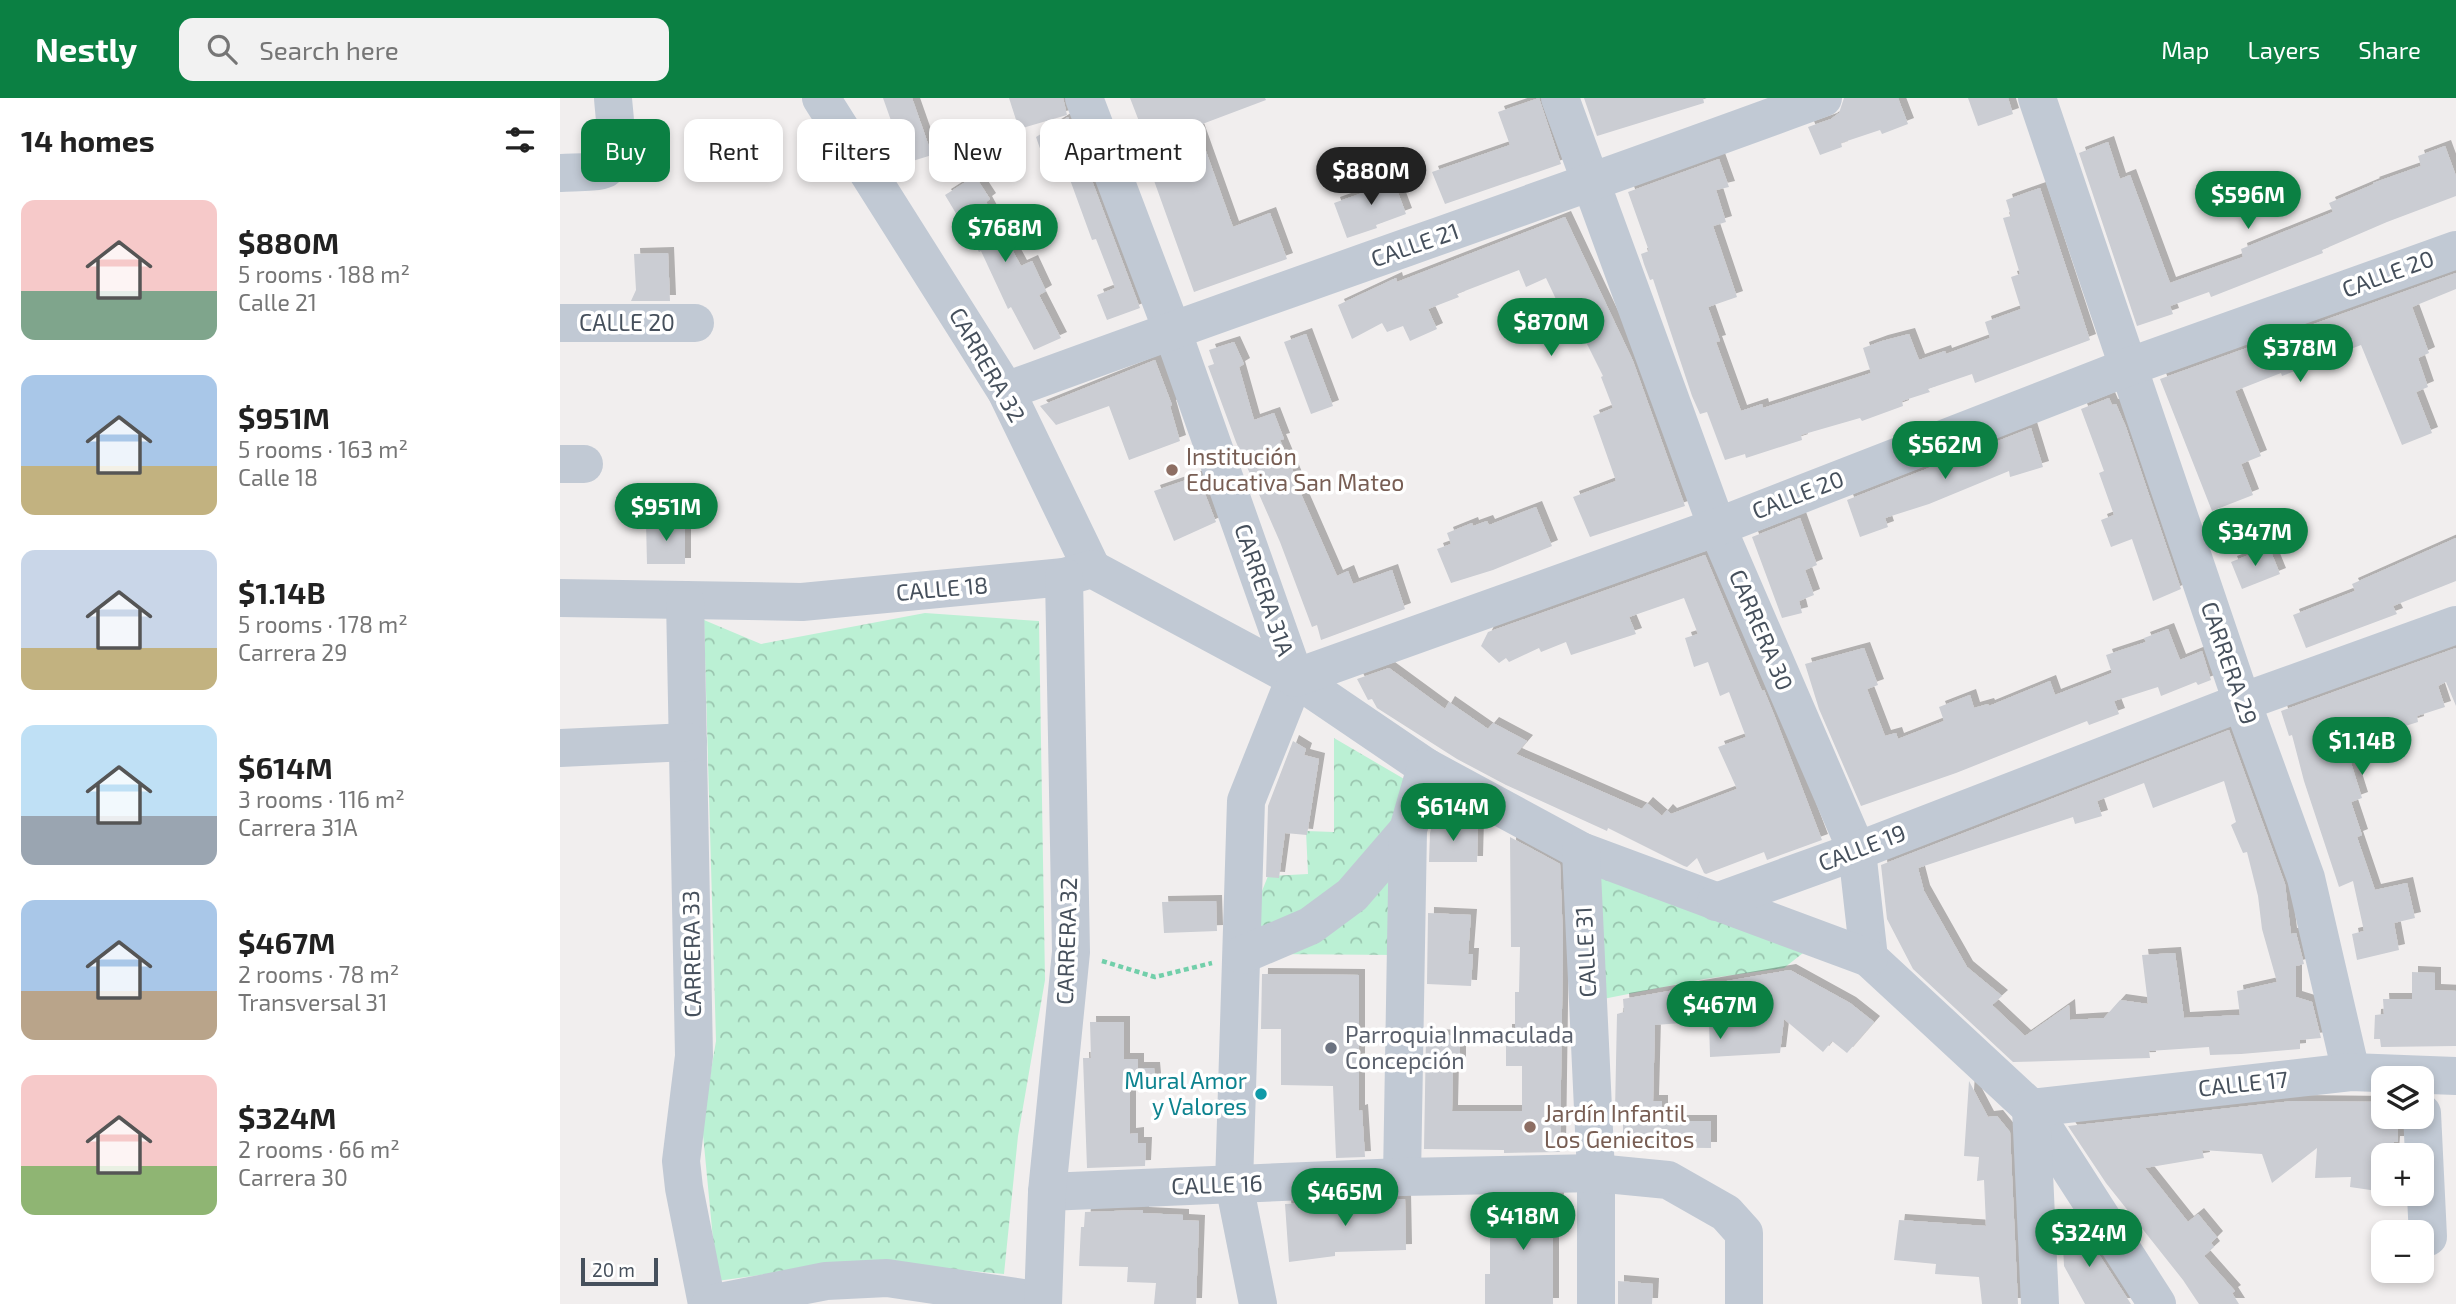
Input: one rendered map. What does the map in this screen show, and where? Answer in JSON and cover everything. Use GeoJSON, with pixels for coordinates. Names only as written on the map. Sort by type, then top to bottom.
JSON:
{"type":"FeatureCollection","features":[{"type":"Feature","properties":{"kind":"street"},"geometry":{"type":"LineString","coordinates":[[560,173],[604,170],[613,161],[613,98]]}},
{"type":"Feature","properties":{"kind":"street","name":"CARRERA 32"},"geometry":{"type":"LineString","coordinates":[[821,98],[1006,391],[1078,573],[1071,952],[1047,1192],[1043,1303]]}},
{"type":"Feature","properties":{"kind":"street","name":"CARRERA 31A"},"geometry":{"type":"LineString","coordinates":[[1084,98],[1172,330],[1295,678],[1246,801],[1234,1184],[1258,1304]]}},
{"type":"Feature","properties":{"kind":"street","name":"CARRERA 30"},"geometry":{"type":"LineString","coordinates":[[1560,98],[1717,527],[1857,851],[1869,958]]}},
{"type":"Feature","properties":{"kind":"street","name":"CALLE 21"},"geometry":{"type":"LineString","coordinates":[[1006,391],[1172,330],[1592,184],[1823,98]]}},
{"type":"Feature","properties":{"kind":"street","name":"CARRERA 29"},"geometry":{"type":"LineString","coordinates":[[2037,98],[2242,702],[2306,878],[2351,1072]]}},
{"type":"Feature","properties":{"kind":"street","name":"CALLE 20"},"geometry":{"type":"LineString","coordinates":[[1295,678],[1717,527],[2128,368],[2456,250]]}},
{"type":"Feature","properties":{"kind":"street","name":"CALLE 20"},"geometry":{"type":"LineString","coordinates":[[560,323],[695,323]]}},
{"type":"Feature","properties":{"kind":"street"},"geometry":{"type":"LineString","coordinates":[[1078,573],[1295,678],[1426,767],[1581,851],[1869,958],[2031,1108],[2157,1304]]}},
{"type":"Feature","properties":{"kind":"street","name":"CALLE 18"},"geometry":{"type":"LineString","coordinates":[[560,598],[802,602],[1078,573]]}},
{"type":"Feature","properties":{"kind":"street","name":"CARRERA 33"},"geometry":{"type":"LineString","coordinates":[[685,600],[694,1055],[681,1161],[708,1304]]}},
{"type":"Feature","properties":{"kind":"street","name":"CALLE 19"},"geometry":{"type":"LineString","coordinates":[[1716,902],[1857,851],[2242,702],[2456,625]]}},
{"type":"Feature","properties":{"kind":"street"},"geometry":{"type":"LineString","coordinates":[[560,748],[688,742]]}},
{"type":"Feature","properties":{"kind":"street"},"geometry":{"type":"LineString","coordinates":[[1402,1177],[1408,830],[1426,767]]}},
{"type":"Feature","properties":{"kind":"street"},"geometry":{"type":"LineString","coordinates":[[1242,955],[1310,926],[1353,895],[1408,830]]}},
{"type":"Feature","properties":{"kind":"street","name":"CALLE 31"},"geometry":{"type":"LineString","coordinates":[[1581,851],[1596,1173],[1596,1304]]}},
{"type":"Feature","properties":{"kind":"street","name":"CALLE 17"},"geometry":{"type":"LineString","coordinates":[[2031,1108],[2351,1072],[2371,1073]]}},
{"type":"Feature","properties":{"kind":"street"},"geometry":{"type":"LineString","coordinates":[[2031,1108],[2040,1304]]}},
{"type":"Feature","properties":{"kind":"street"},"geometry":{"type":"LineString","coordinates":[[2423,1129],[2427,1220]]}},
{"type":"Feature","properties":{"kind":"street","name":"CALLE 16"},"geometry":{"type":"LineString","coordinates":[[1047,1192],[1402,1177],[1596,1173],[1668,1180],[1726,1213],[1744,1233],[1744,1304]]}},
{"type":"Feature","properties":{"kind":"street"},"geometry":{"type":"LineString","coordinates":[[708,1304],[826,1281],[887,1278],[1043,1303]]}},
{"type":"Feature","properties":{"kind":"path"},"geometry":{"type":"LineString","coordinates":[[1071,952],[1155,977],[1242,955]]}},
{"type":"Feature","properties":{"kind":"green space"},"geometry":{"type":"Polygon","coordinates":[[[925,613],[1039,621],[1045,980],[1018,1136],[1004,1274],[863,1261],[717,1281],[702,1124],[716,1041],[704,620],[761,644],[925,613]]]}},
{"type":"Feature","properties":{"kind":"green space"},"geometry":{"type":"Polygon","coordinates":[[[1334,738],[1411,783],[1397,955],[1256,954],[1256,906],[1268,876],[1308,874],[1306,831],[1334,832],[1334,738]]]}},
{"type":"Feature","properties":{"kind":"green space"},"geometry":{"type":"Polygon","coordinates":[[[1594,871],[1803,953],[1784,968],[1704,979],[1598,1000],[1594,871]]]}},
{"type":"Feature","properties":{"kind":"building"},"geometry":{"type":"Polygon","coordinates":[[[883,98],[912,98],[929,146],[929,156],[915,160],[915,119],[890,119],[883,98]]]}},
{"type":"Feature","properties":{"kind":"building"},"geometry":{"type":"Polygon","coordinates":[[[1009,98],[1063,98],[1067,115],[1040,119],[1040,123],[1026,127],[1026,119],[1016,119],[1009,98]]]}},
{"type":"Feature","properties":{"kind":"building"},"geometry":{"type":"Polygon","coordinates":[[[1130,98],[1266,100],[1206,123],[1206,119],[1138,119],[1130,98]]]}},
{"type":"Feature","properties":{"kind":"building"},"geometry":{"type":"Polygon","coordinates":[[[1539,98],[1561,164],[1445,204],[1432,172],[1510,145],[1498,112],[1539,98]]]}},
{"type":"Feature","properties":{"kind":"building"},"geometry":{"type":"Polygon","coordinates":[[[1584,98],[1703,98],[1704,103],[1597,136],[1584,98]]]}},
{"type":"Feature","properties":{"kind":"building"},"geometry":{"type":"Polygon","coordinates":[[[1844,98],[1898,98],[1908,124],[1882,134],[1880,130],[1841,143],[1842,147],[1820,155],[1808,127],[1831,119],[1839,113],[1844,98]]]}},
{"type":"Feature","properties":{"kind":"building"},"geometry":{"type":"Polygon","coordinates":[[[1968,98],[2008,98],[2013,114],[1978,126],[1968,98]]]}},
{"type":"Feature","properties":{"kind":"building"},"geometry":{"type":"Polygon","coordinates":[[[2108,142],[2120,179],[2130,175],[2170,283],[2243,257],[2241,249],[2333,212],[2329,203],[2373,183],[2421,166],[2418,156],[2445,146],[2456,176],[2456,196],[2387,222],[2322,250],[2323,253],[2211,297],[2209,292],[2170,306],[2173,314],[2137,326],[2079,153],[2108,142]]]}},
{"type":"Feature","properties":{"kind":"building"},"geometry":{"type":"Polygon","coordinates":[[[1206,151],[1233,227],[1270,213],[1287,259],[1194,292],[1155,182],[1206,182],[1206,151]]]}},
{"type":"Feature","properties":{"kind":"building"},"geometry":{"type":"Polygon","coordinates":[[[1719,159],[1729,187],[1716,190],[1726,222],[1713,226],[1737,297],[1708,307],[1720,341],[1716,342],[1741,411],[1762,404],[1763,408],[1871,373],[1863,348],[1882,341],[1909,334],[1919,360],[1945,351],[1946,354],[1990,338],[1985,322],[2021,309],[2011,277],[2020,274],[2003,218],[2011,216],[2006,200],[2040,188],[2090,340],[1975,383],[1972,374],[1928,389],[1930,392],[1902,401],[1903,406],[1862,421],[1860,418],[1801,435],[1802,440],[1746,458],[1745,454],[1725,460],[1707,412],[1700,414],[1692,396],[1653,279],[1650,280],[1644,264],[1641,254],[1649,251],[1628,192],[1719,159]]]}},
{"type":"Feature","properties":{"kind":"building"},"geometry":{"type":"Polygon","coordinates":[[[1391,174],[1406,214],[1347,238],[1334,203],[1368,191],[1365,183],[1391,174]]]}},
{"type":"Feature","properties":{"kind":"building"},"geometry":{"type":"Polygon","coordinates":[[[966,182],[979,182],[990,199],[986,202],[1021,266],[1032,261],[1046,291],[1039,295],[1061,338],[1034,350],[1011,307],[1008,309],[981,251],[979,252],[945,195],[966,182]]]}},
{"type":"Feature","properties":{"kind":"building"},"geometry":{"type":"Polygon","coordinates":[[[1071,182],[1093,182],[1140,308],[1107,320],[1097,295],[1115,288],[1096,239],[1092,240],[1071,182]]]}},
{"type":"Feature","properties":{"kind":"building"},"geometry":{"type":"Polygon","coordinates":[[[1565,217],[1633,361],[1685,506],[1590,537],[1573,497],[1616,481],[1593,416],[1613,408],[1601,377],[1603,376],[1578,326],[1570,329],[1546,278],[1526,287],[1519,270],[1457,294],[1459,297],[1428,309],[1437,329],[1410,341],[1403,326],[1387,332],[1382,323],[1352,339],[1338,305],[1396,278],[1397,282],[1565,217]]]}},
{"type":"Feature","properties":{"kind":"building"},"geometry":{"type":"Polygon","coordinates":[[[668,253],[670,301],[631,301],[636,290],[634,254],[668,253]]]}},
{"type":"Feature","properties":{"kind":"building"},"geometry":{"type":"Polygon","coordinates":[[[2456,273],[2456,289],[2412,307],[2429,353],[2418,358],[2428,387],[2416,392],[2432,433],[2402,445],[2361,345],[2282,376],[2281,373],[2235,391],[2261,456],[2241,464],[2253,495],[2212,511],[2160,379],[2456,273]]]}},
{"type":"Feature","properties":{"kind":"building"},"geometry":{"type":"Polygon","coordinates":[[[1306,334],[1333,406],[1311,414],[1284,342],[1306,334]]]}},
{"type":"Feature","properties":{"kind":"building"},"geometry":{"type":"Polygon","coordinates":[[[1234,342],[1244,364],[1239,367],[1254,420],[1274,413],[1284,439],[1280,440],[1294,478],[1337,576],[1348,571],[1353,584],[1392,570],[1405,609],[1321,640],[1317,625],[1312,627],[1280,542],[1236,442],[1208,366],[1214,364],[1209,350],[1234,342]]]}},
{"type":"Feature","properties":{"kind":"building"},"geometry":{"type":"Polygon","coordinates":[[[1155,360],[1172,405],[1170,406],[1180,441],[1129,460],[1109,406],[1056,425],[1040,406],[1155,360]]]}},
{"type":"Feature","properties":{"kind":"building"},"geometry":{"type":"Polygon","coordinates":[[[2109,398],[2112,405],[2116,404],[2126,427],[2181,589],[2153,601],[2132,539],[2111,547],[2101,520],[2114,515],[2099,473],[2104,471],[2081,409],[2109,398]]]}},
{"type":"Feature","properties":{"kind":"building"},"geometry":{"type":"Polygon","coordinates":[[[2031,428],[2043,467],[2010,477],[2009,471],[1929,504],[1885,518],[1888,527],[1860,537],[1847,500],[2031,428]]]}},
{"type":"Feature","properties":{"kind":"building"},"geometry":{"type":"Polygon","coordinates":[[[1198,476],[1216,522],[1174,541],[1154,491],[1198,476]]]}},
{"type":"Feature","properties":{"kind":"building"},"geometry":{"type":"Polygon","coordinates":[[[1536,507],[1552,546],[1493,570],[1451,583],[1437,549],[1451,544],[1447,533],[1472,523],[1473,526],[1487,521],[1489,525],[1536,507]]]}},
{"type":"Feature","properties":{"kind":"building"},"geometry":{"type":"Polygon","coordinates":[[[1800,518],[1817,565],[1805,570],[1814,595],[1799,601],[1802,613],[1782,618],[1752,537],[1800,518]]]}},
{"type":"Feature","properties":{"kind":"building"},"geometry":{"type":"Polygon","coordinates":[[[685,521],[685,564],[647,564],[646,522],[685,521]]]}},
{"type":"Feature","properties":{"kind":"building"},"geometry":{"type":"Polygon","coordinates":[[[2456,538],[2456,581],[2393,606],[2397,614],[2306,648],[2293,615],[2355,591],[2352,584],[2456,538]]]}},
{"type":"Feature","properties":{"kind":"building"},"geometry":{"type":"Polygon","coordinates":[[[2269,547],[2280,574],[2242,589],[2231,562],[2269,547]]]}},
{"type":"Feature","properties":{"kind":"building"},"geometry":{"type":"Polygon","coordinates":[[[1705,555],[1762,691],[1764,690],[1822,840],[1767,860],[1764,852],[1706,874],[1697,858],[1687,867],[1684,866],[1608,828],[1607,831],[1506,785],[1457,759],[1377,708],[1372,699],[1368,700],[1357,679],[1389,668],[1445,709],[1449,702],[1488,729],[1493,723],[1527,741],[1516,754],[1642,809],[1647,803],[1662,816],[1667,810],[1671,814],[1737,789],[1718,747],[1746,737],[1729,692],[1720,696],[1708,662],[1694,667],[1685,638],[1698,634],[1684,598],[1629,617],[1636,634],[1571,655],[1566,642],[1541,652],[1539,648],[1509,662],[1506,658],[1499,663],[1481,646],[1488,632],[1705,555]]]}},
{"type":"Feature","properties":{"kind":"building"},"geometry":{"type":"Polygon","coordinates":[[[2168,629],[2180,660],[2202,651],[2211,680],[2198,685],[2196,682],[2161,696],[2158,687],[2114,701],[2119,714],[2089,725],[2087,721],[1956,773],[1861,806],[1819,709],[1805,664],[1864,648],[1878,685],[1867,689],[1885,736],[1896,733],[1898,739],[1944,721],[1939,707],[1970,695],[1974,708],[1988,704],[1989,706],[2050,681],[2055,695],[2112,673],[2106,655],[2146,642],[2144,638],[2168,629]]]}},
{"type":"Feature","properties":{"kind":"building"},"geometry":{"type":"Polygon","coordinates":[[[2456,648],[2456,706],[2446,682],[2438,686],[2445,707],[2417,716],[2418,722],[2377,735],[2378,739],[2347,750],[2362,798],[2351,802],[2362,835],[2357,837],[2375,890],[2407,883],[2415,918],[2394,923],[2399,950],[2357,960],[2352,934],[2364,931],[2353,881],[2339,887],[2304,781],[2292,735],[2289,736],[2281,711],[2456,648]]]}},
{"type":"Feature","properties":{"kind":"building"},"geometry":{"type":"Polygon","coordinates":[[[2229,730],[2285,884],[2291,934],[2296,933],[2304,964],[2296,966],[2296,997],[2312,1002],[2321,1038],[2300,1040],[2300,1049],[2241,1054],[2210,1055],[2209,1047],[2149,1051],[2150,1058],[2013,1062],[1913,969],[1887,919],[1881,865],[2229,730]],[[2224,781],[2153,808],[2144,783],[2097,801],[2102,816],[2075,824],[2073,817],[1918,868],[1924,891],[1967,967],[2002,996],[1992,1005],[2025,1036],[2069,1005],[2070,1020],[2104,1018],[2120,1000],[2148,1004],[2142,955],[2175,953],[2184,1018],[2240,1015],[2237,991],[2277,982],[2262,929],[2258,896],[2247,852],[2243,853],[2231,825],[2236,822],[2224,781]]]}},
{"type":"Feature","properties":{"kind":"building"},"geometry":{"type":"Polygon","coordinates":[[[1293,741],[1306,749],[1304,755],[1319,759],[1307,835],[1285,833],[1279,878],[1266,877],[1268,806],[1293,741]]]}},
{"type":"Feature","properties":{"kind":"building"},"geometry":{"type":"Polygon","coordinates":[[[1433,821],[1478,825],[1477,862],[1429,862],[1433,821]]]}},
{"type":"Feature","properties":{"kind":"building"},"geometry":{"type":"Polygon","coordinates":[[[1510,837],[1560,864],[1563,939],[1560,1152],[1504,1153],[1504,1150],[1424,1149],[1426,1035],[1460,1036],[1460,1067],[1453,1066],[1452,1111],[1522,1111],[1522,1066],[1506,1066],[1506,1030],[1515,1030],[1515,992],[1519,992],[1520,947],[1511,947],[1510,837]]]}},
{"type":"Feature","properties":{"kind":"building"},"geometry":{"type":"Polygon","coordinates":[[[1216,901],[1217,931],[1164,933],[1162,902],[1216,901]]]}},
{"type":"Feature","properties":{"kind":"building"},"geometry":{"type":"Polygon","coordinates":[[[1428,913],[1471,915],[1468,954],[1473,954],[1471,986],[1427,984],[1428,913]]]}},
{"type":"Feature","properties":{"kind":"building"},"geometry":{"type":"Polygon","coordinates":[[[1790,970],[1850,1003],[1874,1022],[1847,1053],[1832,1041],[1823,1052],[1784,1019],[1780,1053],[1710,1057],[1709,1021],[1655,1025],[1653,1101],[1662,1101],[1662,1121],[1711,1121],[1711,1148],[1623,1147],[1623,1117],[1615,1117],[1615,1112],[1617,1014],[1624,1012],[1623,999],[1790,970]]]}},
{"type":"Feature","properties":{"kind":"building"},"geometry":{"type":"Polygon","coordinates":[[[2412,972],[2435,973],[2435,990],[2456,991],[2456,1046],[2381,1047],[2380,1039],[2374,1039],[2375,1015],[2384,1014],[2383,999],[2412,999],[2412,972]]]}},
{"type":"Feature","properties":{"kind":"building","name":"Parroquia Inmaculada Concepción"},"geometry":{"type":"Polygon","coordinates":[[[1262,974],[1359,975],[1359,1111],[1362,1110],[1365,1157],[1336,1158],[1333,1086],[1281,1085],[1281,1029],[1261,1029],[1262,974]]]}},
{"type":"Feature","properties":{"kind":"building"},"geometry":{"type":"Polygon","coordinates":[[[1090,1022],[1124,1022],[1124,1059],[1138,1059],[1138,1068],[1154,1068],[1156,1090],[1130,1089],[1130,1134],[1138,1133],[1138,1143],[1146,1143],[1145,1166],[1087,1168],[1083,1058],[1091,1058],[1090,1022]]]}},
{"type":"Feature","properties":{"kind":"building"},"geometry":{"type":"Polygon","coordinates":[[[1969,1081],[1988,1117],[1997,1116],[2010,1132],[2018,1304],[1982,1304],[1979,1277],[1935,1274],[1936,1264],[1894,1260],[1899,1220],[1986,1226],[1984,1180],[1977,1181],[1979,1157],[1964,1156],[1969,1081]]]}},
{"type":"Feature","properties":{"kind":"building"},"geometry":{"type":"Polygon","coordinates":[[[2292,1101],[2371,1102],[2371,1129],[2398,1129],[2398,1142],[2371,1143],[2371,1190],[2350,1187],[2351,1177],[2315,1178],[2317,1148],[2272,1183],[2262,1154],[2202,1150],[2204,1158],[2145,1168],[2188,1222],[2198,1214],[2217,1237],[2211,1243],[2214,1247],[2204,1256],[2235,1291],[2232,1293],[2239,1304],[2199,1304],[2106,1183],[2068,1126],[2292,1101]]]}},
{"type":"Feature","properties":{"kind":"building"},"geometry":{"type":"Polygon","coordinates":[[[1558,1196],[1557,1225],[1553,1226],[1553,1304],[1485,1304],[1485,1274],[1490,1274],[1490,1225],[1503,1225],[1502,1197],[1558,1196]]]}},
{"type":"Feature","properties":{"kind":"building"},"geometry":{"type":"Polygon","coordinates":[[[1405,1199],[1406,1250],[1335,1252],[1335,1256],[1289,1262],[1285,1204],[1405,1199]]]}},
{"type":"Feature","properties":{"kind":"building"},"geometry":{"type":"Polygon","coordinates":[[[1143,1210],[1143,1213],[1183,1215],[1183,1220],[1199,1221],[1196,1304],[1154,1304],[1156,1283],[1127,1282],[1128,1267],[1079,1266],[1081,1227],[1084,1227],[1085,1212],[1143,1210]]]}},
{"type":"Feature","properties":{"kind":"building"},"geometry":{"type":"Polygon","coordinates":[[[2076,1219],[2131,1304],[2085,1304],[2064,1266],[2062,1226],[2076,1219]]]}},
{"type":"Feature","properties":{"kind":"building"},"geometry":{"type":"Polygon","coordinates":[[[1618,1281],[1653,1284],[1652,1304],[1618,1304],[1618,1281]]]}},
{"type":"Feature","properties":{"kind":"place","name":"Institución Educativa San Mateo"},"geometry":{"type":"Point","coordinates":[1172,470]}},
{"type":"Feature","properties":{"kind":"place","name":"Parroquia Inmaculada Concepción"},"geometry":{"type":"Point","coordinates":[1331,1048]}},
{"type":"Feature","properties":{"kind":"place","name":"Mural Amor y Valores"},"geometry":{"type":"Point","coordinates":[1261,1094]}},
{"type":"Feature","properties":{"kind":"place","name":"Jardín Infantil Los Geniecitos"},"geometry":{"type":"Point","coordinates":[1530,1127]}}]}
